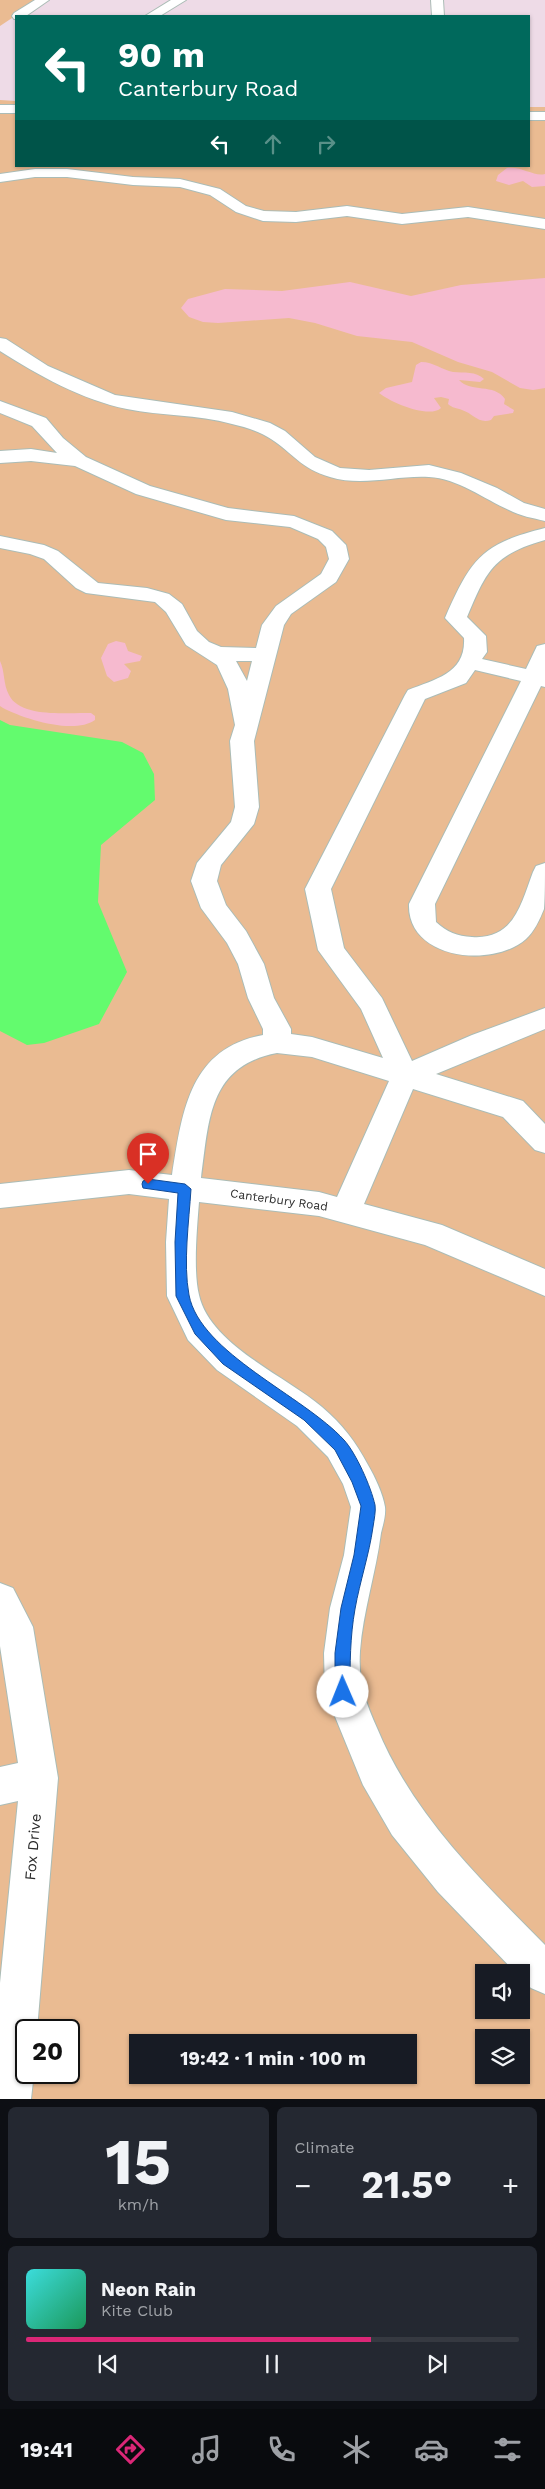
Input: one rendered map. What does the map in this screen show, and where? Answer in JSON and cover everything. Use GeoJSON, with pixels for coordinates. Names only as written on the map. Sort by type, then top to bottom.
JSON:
{"type":"FeatureCollection","features":[{"type":"Feature","properties":{"kind":"street"},"geometry":{"type":"LineString","coordinates":[[20,15],[43,0]]}},
{"type":"Feature","properties":{"kind":"street"},"geometry":{"type":"LineString","coordinates":[[153,15],[180,0]]}},
{"type":"Feature","properties":{"kind":"street"},"geometry":{"type":"LineString","coordinates":[[437,0],[438,15]]}},
{"type":"Feature","properties":{"kind":"street"},"geometry":{"type":"LineString","coordinates":[[0,109],[15,109]]}},
{"type":"Feature","properties":{"kind":"street"},"geometry":{"type":"LineString","coordinates":[[530,116],[545,116]]}},
{"type":"Feature","properties":{"kind":"street"},"geometry":{"type":"LineString","coordinates":[[0,178],[34,172],[67,173],[133,181],[180,183],[215,192],[241,209],[263,216],[296,217],[346,211],[402,219],[468,212],[545,224]]}},
{"type":"Feature","properties":{"kind":"street"},"geometry":{"type":"LineString","coordinates":[[0,343],[42,370],[109,398],[128,404],[174,408],[232,418],[262,427],[278,435],[308,461],[336,473],[369,476],[429,471],[454,477],[490,492],[517,507],[545,515]]}},
{"type":"Feature","properties":{"kind":"street"},"geometry":{"type":"LineString","coordinates":[[0,406],[39,422],[56,442],[79,461],[143,490],[226,514],[294,522],[325,535],[336,545],[338,559],[329,578],[283,610],[273,624],[242,741]]}},
{"type":"Feature","properties":{"kind":"street"},"geometry":{"type":"LineString","coordinates":[[0,457],[31,455],[79,461]]}},
{"type":"Feature","properties":{"kind":"street"},"geometry":{"type":"LineString","coordinates":[[405,1076],[373,1005],[331,950],[318,889],[416,695],[458,678],[476,652],[475,636],[456,618],[480,569],[490,558],[517,542],[545,534]]}},
{"type":"Feature","properties":{"kind":"street"},"geometry":{"type":"LineString","coordinates":[[0,542],[46,553],[57,558],[85,586],[93,589],[161,598],[176,610],[187,632],[204,647],[223,657],[233,676],[245,712],[242,741],[247,807],[242,824],[209,863],[204,881],[214,908],[237,938],[251,964],[261,998],[277,1029],[277,1043]]}},
{"type":"Feature","properties":{"kind":"street"},"geometry":{"type":"LineString","coordinates":[[204,647],[234,656],[264,655]]}},
{"type":"Feature","properties":{"kind":"street"},"geometry":{"type":"LineString","coordinates":[[545,651],[540,678],[422,904],[422,920],[432,934],[452,943],[470,947],[498,944],[518,931],[525,920],[545,872]]}},
{"type":"Feature","properties":{"kind":"street"},"geometry":{"type":"LineString","coordinates":[[469,662],[540,678]]}},
{"type":"Feature","properties":{"kind":"street"},"geometry":{"type":"LineString","coordinates":[[346,1211],[405,1076],[482,1042],[545,1018]]}},
{"type":"Feature","properties":{"kind":"street"},"geometry":{"type":"LineString","coordinates":[[545,1142],[513,1109],[312,1047],[277,1043],[248,1048],[225,1063],[206,1088],[196,1115],[185,1189],[181,1242],[183,1296],[199,1330],[228,1360],[309,1416],[340,1446],[358,1479],[368,1506],[361,1555],[348,1608],[342,1653],[343,1692],[376,1772],[406,1821],[452,1878],[545,1974]]}},
{"type":"Feature","properties":{"kind":"street","name":"Canterbury Road"},"geometry":{"type":"LineString","coordinates":[[0,1196],[129,1182],[319,1204],[431,1234],[545,1284]]}},
{"type":"Feature","properties":{"kind":"street","name":"Fox Drive"},"geometry":{"type":"LineString","coordinates":[[0,1600],[15,1627],[39,1778],[10,2099]]}},
{"type":"Feature","properties":{"kind":"street"},"geometry":{"type":"LineString","coordinates":[[0,1786],[39,1778]]}},
{"type":"Feature","properties":{"kind":"shaded area"},"geometry":{"type":"Polygon","coordinates":[[[0,0],[39,0],[15,15],[0,26],[0,0]]]}},
{"type":"Feature","properties":{"kind":"shaded area"},"geometry":{"type":"Polygon","coordinates":[[[0,100],[15,101],[15,167],[530,167],[530,107],[545,107],[545,2099],[0,2099],[0,100]]]}},
{"type":"Feature","properties":{"kind":"shaded area"},"geometry":{"type":"Polygon","coordinates":[[[0,720],[10,725],[122,742],[143,753],[154,774],[155,800],[101,845],[98,902],[127,972],[99,1024],[44,1043],[27,1045],[0,1031],[0,720]]]}},
{"type":"Feature","properties":{"kind":"sand"},"geometry":{"type":"Polygon","coordinates":[[[507,168],[541,175],[545,174],[545,186],[532,187],[523,181],[509,185],[496,181],[498,175],[507,168]]]}},
{"type":"Feature","properties":{"kind":"sand"},"geometry":{"type":"Polygon","coordinates":[[[545,278],[545,388],[533,390],[520,388],[492,372],[458,362],[412,342],[357,336],[315,323],[289,318],[218,323],[203,322],[189,317],[181,308],[188,299],[225,289],[282,291],[350,282],[411,296],[461,285],[545,278]]]}},
{"type":"Feature","properties":{"kind":"sand"},"geometry":{"type":"Polygon","coordinates":[[[421,362],[430,363],[453,372],[481,376],[484,379],[480,382],[459,380],[464,384],[489,389],[500,394],[505,399],[504,404],[514,410],[513,413],[494,416],[491,420],[483,421],[448,404],[449,399],[434,398],[441,408],[428,412],[400,405],[379,393],[386,388],[412,382],[416,365],[421,362]]]}},
{"type":"Feature","properties":{"kind":"sand"},"geometry":{"type":"Polygon","coordinates":[[[116,641],[125,643],[128,651],[142,656],[140,661],[124,664],[131,671],[128,678],[114,682],[107,676],[101,658],[108,644],[116,641]]]}},
{"type":"Feature","properties":{"kind":"sand"},"geometry":{"type":"Polygon","coordinates":[[[0,661],[7,691],[15,703],[24,708],[46,713],[91,713],[95,716],[95,720],[75,726],[62,726],[36,721],[3,708],[0,706],[0,661]]]}},
{"type":"Feature","properties":{"kind":"route"},"geometry":{"type":"LineString","coordinates":[[148,1184],[185,1189],[181,1242],[183,1296],[199,1330],[228,1360],[309,1416],[340,1446],[358,1479],[368,1506],[361,1555],[348,1608],[342,1653],[343,1692]]}}]}
